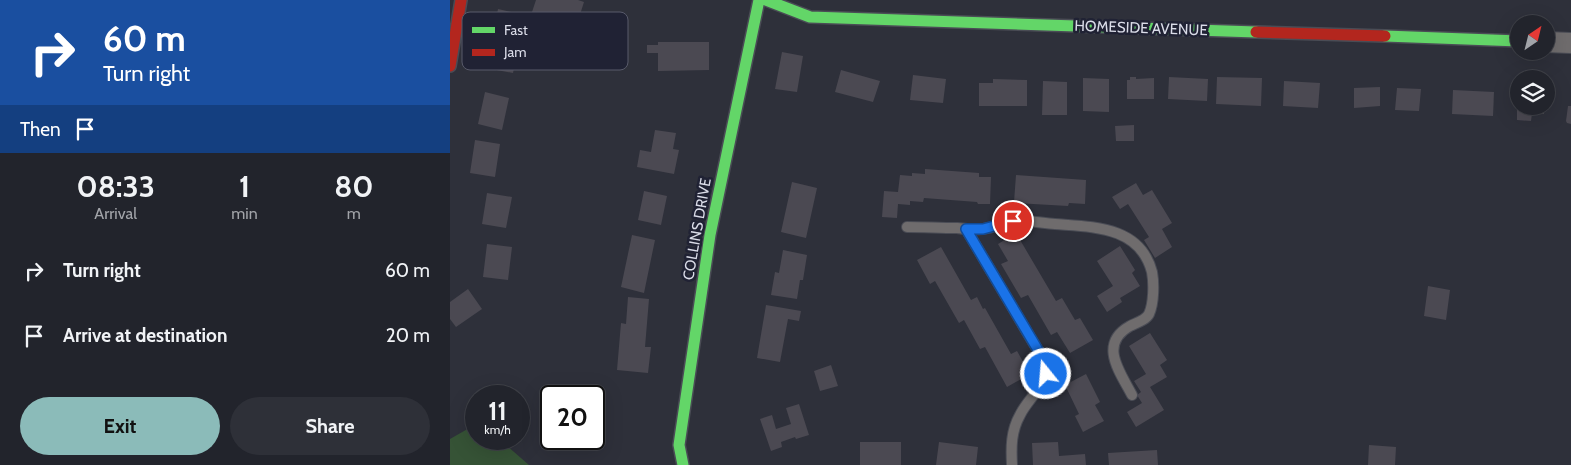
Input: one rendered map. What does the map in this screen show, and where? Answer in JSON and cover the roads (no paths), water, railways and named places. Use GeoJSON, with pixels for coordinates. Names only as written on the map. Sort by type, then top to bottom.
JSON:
{"type":"FeatureCollection","features":[{"type":"Feature","properties":{"kind":"street"},"geometry":{"type":"LineString","coordinates":[[450,66],[461,0]]}},
{"type":"Feature","properties":{"kind":"street","name":"COLLINS DRIVE"},"geometry":{"type":"LineString","coordinates":[[683,465],[679,445],[710,234],[759,0]]}},
{"type":"Feature","properties":{"kind":"street","name":"HOMESIDE AVENUE"},"geometry":{"type":"LineString","coordinates":[[766,0],[810,17],[1510,41]]}},
{"type":"Feature","properties":{"kind":"street"},"geometry":{"type":"LineString","coordinates":[[1555,42],[1571,43]]}},
{"type":"Feature","properties":{"kind":"lane"},"geometry":{"type":"LineString","coordinates":[[907,227],[983,229],[1013,221],[1091,226],[1120,233],[1133,241],[1146,259],[1151,270],[1153,284],[1151,307],[1148,315],[1121,332],[1114,345],[1113,355],[1116,366],[1132,395]]}},
{"type":"Feature","properties":{"kind":"lane"},"geometry":{"type":"LineString","coordinates":[[966,229],[1046,364],[1044,380],[1024,408],[1015,425],[1011,447],[1012,465]]}}]}
